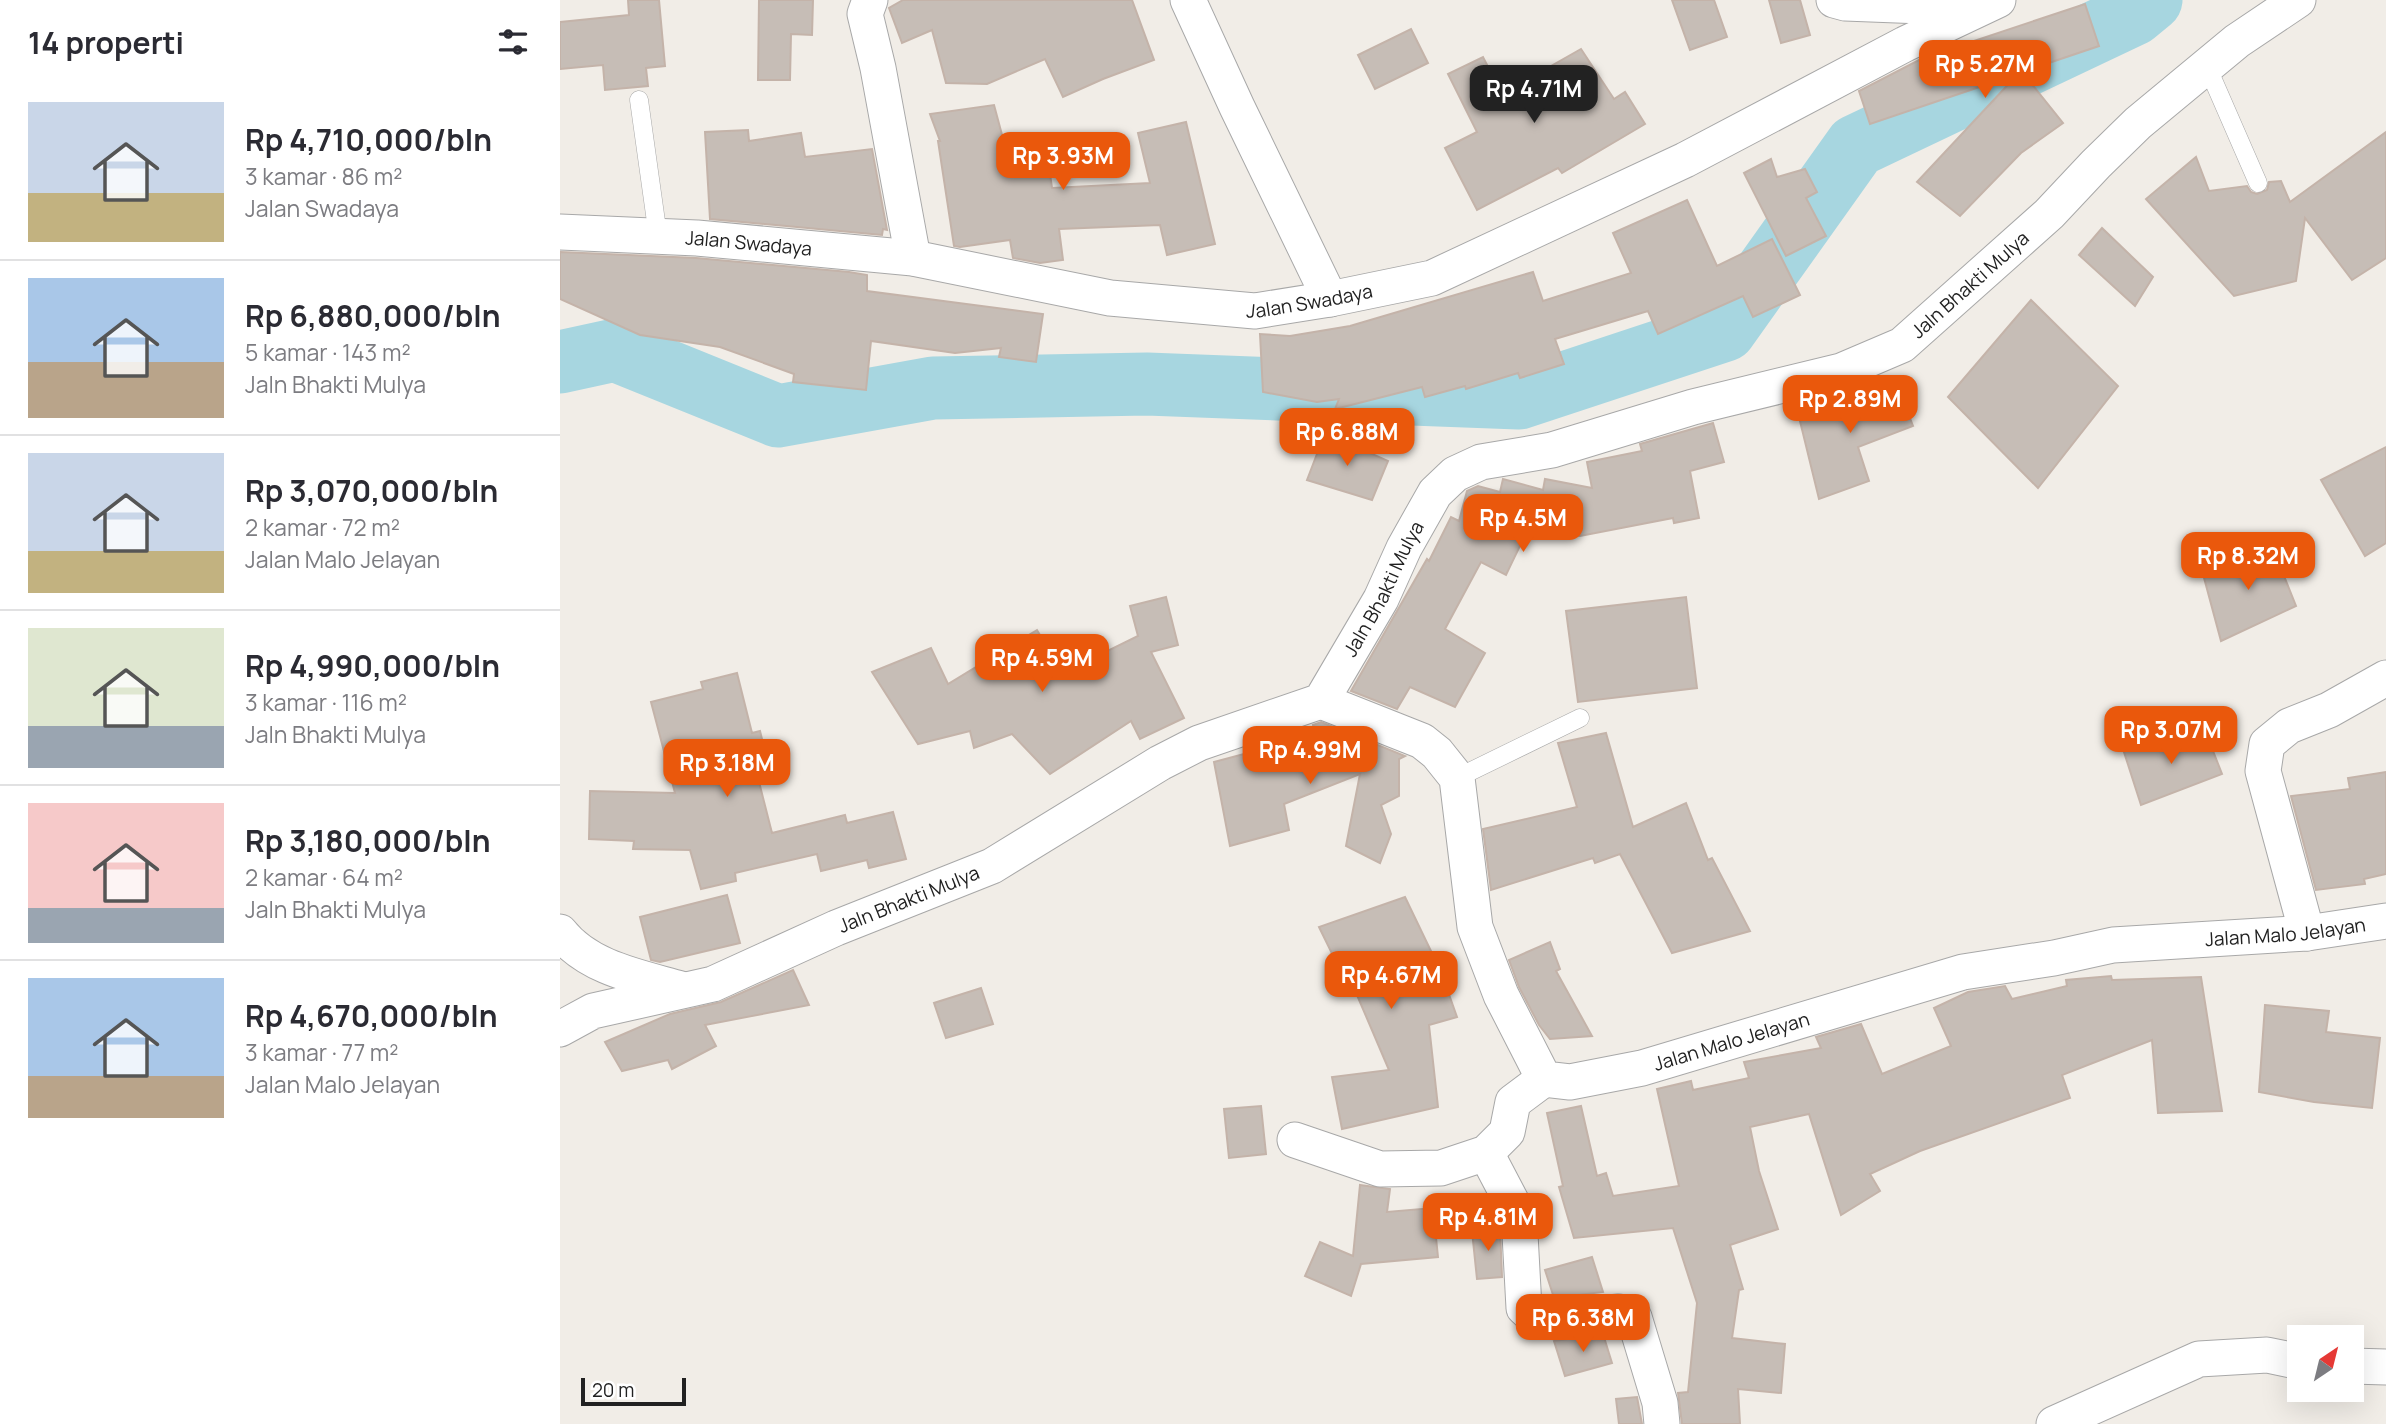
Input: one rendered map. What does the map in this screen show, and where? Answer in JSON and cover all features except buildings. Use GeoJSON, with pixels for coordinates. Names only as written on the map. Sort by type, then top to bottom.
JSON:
{"type":"FeatureCollection","features":[{"type":"Feature","properties":{"kind":"street"},"geometry":{"type":"LineString","coordinates":[[870,0],[865,14],[878,68],[913,258]]}},
{"type":"Feature","properties":{"kind":"street"},"geometry":{"type":"LineString","coordinates":[[1188,0],[1330,299]]}},
{"type":"Feature","properties":{"kind":"street"},"geometry":{"type":"LineString","coordinates":[[1834,0],[1844,3],[1989,4]]}},
{"type":"Feature","properties":{"kind":"street","name":"Jaln Bhakti Mulya"},"geometry":{"type":"LineString","coordinates":[[560,1028],[593,1011],[713,984],[836,928],[992,866],[1160,763],[1199,743],[1321,701],[1381,599],[1404,548],[1435,493],[1455,474],[1481,462],[1552,450],[1693,407],[1841,372],[1902,345],[2049,214],[2138,123],[2237,41],[2298,0]]}},
{"type":"Feature","properties":{"kind":"street","name":"Jalan Swadaya"},"geometry":{"type":"LineString","coordinates":[[560,232],[659,236],[913,258],[1075,293],[1255,311],[1432,278],[1685,160],[1905,44],[1989,4]]}},
{"type":"Feature","properties":{"kind":"street"},"geometry":{"type":"LineString","coordinates":[[2308,933],[2263,771],[2267,744],[2289,726],[2329,710],[2386,678]]}},
{"type":"Feature","properties":{"kind":"street"},"geometry":{"type":"LineString","coordinates":[[1295,1140],[1380,1169],[1441,1168],[1486,1153],[1507,1132],[1513,1101],[1544,1079],[1501,995],[1475,927],[1457,778],[1437,753],[1422,741],[1321,701]]}},
{"type":"Feature","properties":{"kind":"street","name":"Jalan Malo Jelayan"},"geometry":{"type":"LineString","coordinates":[[1544,1079],[1570,1082],[1642,1068],[1963,972],[2054,958],[2113,945],[2308,933],[2386,921]]}},
{"type":"Feature","properties":{"kind":"street"},"geometry":{"type":"LineString","coordinates":[[560,932],[569,943],[617,970],[684,990]]}},
{"type":"Feature","properties":{"kind":"street"},"geometry":{"type":"LineString","coordinates":[[1486,1153],[1519,1216],[1524,1308],[1537,1320],[1619,1312],[1634,1317],[1660,1403],[1662,1424]]}},
{"type":"Feature","properties":{"kind":"street"},"geometry":{"type":"LineString","coordinates":[[2054,1424],[2199,1359],[2267,1355],[2287,1360]]}},
{"type":"Feature","properties":{"kind":"street"},"geometry":{"type":"LineString","coordinates":[[2364,1366],[2386,1367]]}},
{"type":"Feature","properties":{"kind":"lane"},"geometry":{"type":"LineString","coordinates":[[2207,66],[2258,183]]}},
{"type":"Feature","properties":{"kind":"lane"},"geometry":{"type":"LineString","coordinates":[[639,100],[659,236]]}},
{"type":"Feature","properties":{"kind":"lane"},"geometry":{"type":"LineString","coordinates":[[1457,778],[1580,718]]}},
{"type":"Feature","properties":{"kind":"waterway"},"geometry":{"type":"LineString","coordinates":[[560,362],[615,350],[778,416],[933,388],[1147,384],[1519,398],[1725,330],[1856,146],[2134,14],[2151,0]]}}]}
